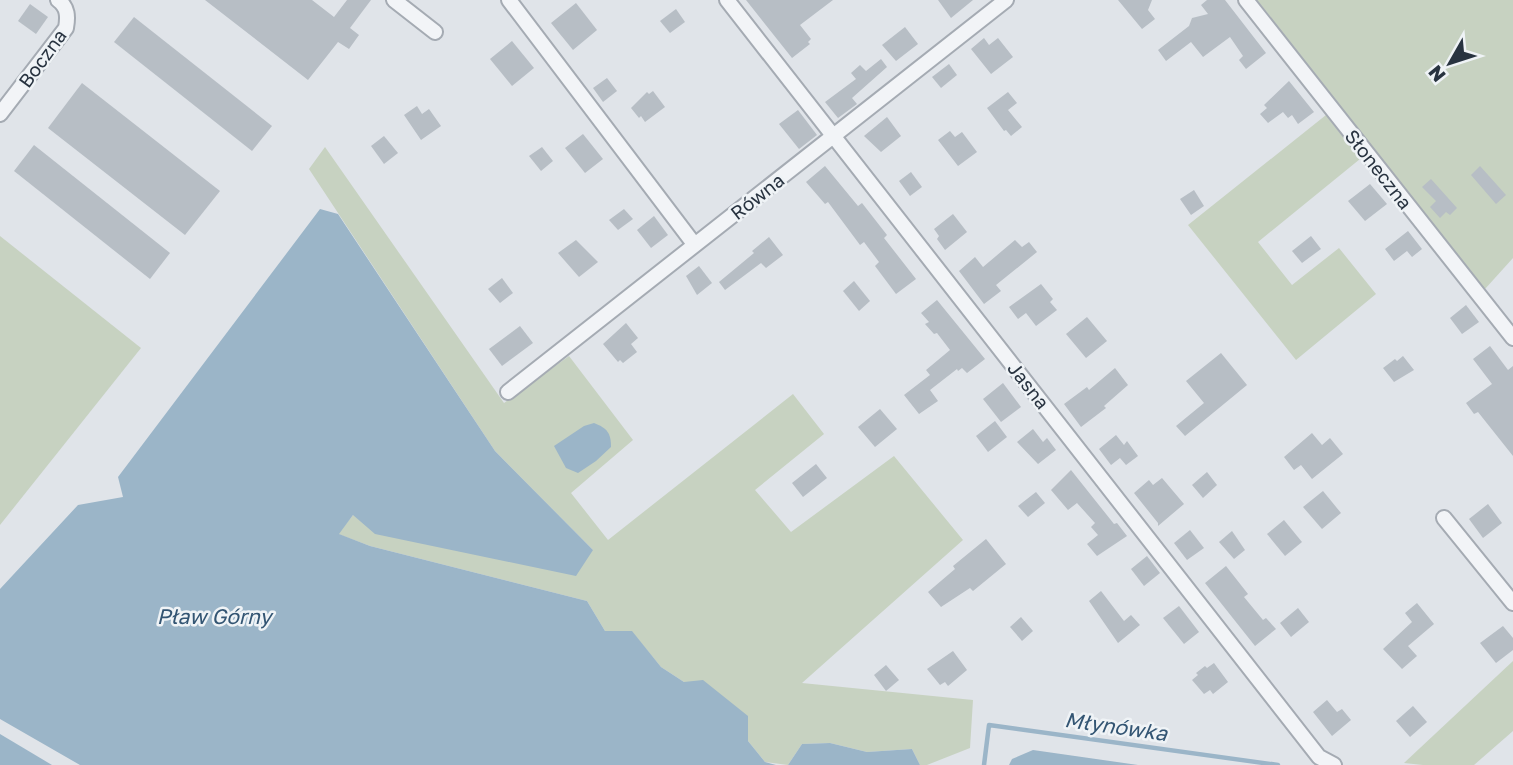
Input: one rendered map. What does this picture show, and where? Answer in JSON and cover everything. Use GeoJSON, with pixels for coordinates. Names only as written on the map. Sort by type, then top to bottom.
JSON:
{"type":"FeatureCollection","features":[{"type":"Feature","properties":{"kind":"street","name":"Boczna"},"geometry":{"type":"LineString","coordinates":[[0,114],[66,28],[68,16],[63,4],[58,0]]}},
{"type":"Feature","properties":{"kind":"street"},"geometry":{"type":"LineString","coordinates":[[394,0],[435,32]]}},
{"type":"Feature","properties":{"kind":"street"},"geometry":{"type":"LineString","coordinates":[[509,0],[694,244]]}},
{"type":"Feature","properties":{"kind":"street","name":"Jasna"},"geometry":{"type":"LineString","coordinates":[[727,0],[1319,757],[1335,765]]}},
{"type":"Feature","properties":{"kind":"street","name":"Równa"},"geometry":{"type":"LineString","coordinates":[[508,392],[1006,0]]}},
{"type":"Feature","properties":{"kind":"street","name":"Słoneczna"},"geometry":{"type":"LineString","coordinates":[[1246,0],[1513,338]]}},
{"type":"Feature","properties":{"kind":"street"},"geometry":{"type":"LineString","coordinates":[[1444,518],[1513,603]]}},
{"type":"Feature","properties":{"kind":"green space"},"geometry":{"type":"Polygon","coordinates":[[[1257,0],[1513,0],[1513,258],[1485,289],[1257,0]]]}},
{"type":"Feature","properties":{"kind":"green space"},"geometry":{"type":"Polygon","coordinates":[[[1326,115],[1360,159],[1258,242],[1292,285],[1339,248],[1376,294],[1296,360],[1188,225],[1326,115]]]}},
{"type":"Feature","properties":{"kind":"green space"},"geometry":{"type":"Polygon","coordinates":[[[325,147],[504,403],[569,356],[633,440],[571,493],[608,540],[793,394],[824,434],[755,490],[791,532],[894,456],[963,540],[802,683],[973,700],[970,748],[927,765],[920,765],[912,749],[867,752],[830,743],[802,744],[788,765],[765,762],[748,741],[684,682],[661,667],[632,632],[605,631],[587,601],[370,546],[338,534],[353,515],[593,550],[495,451],[309,169],[325,147]]]}},
{"type":"Feature","properties":{"kind":"green space"},"geometry":{"type":"Polygon","coordinates":[[[0,236],[141,348],[0,525],[0,236]]]}},
{"type":"Feature","properties":{"kind":"green space"},"geometry":{"type":"Polygon","coordinates":[[[1513,661],[1513,731],[1474,765],[1404,763],[1513,661]]]}},
{"type":"Feature","properties":{"kind":"water","name":"Pław Górny"},"geometry":{"type":"Polygon","coordinates":[[[320,209],[338,214],[495,451],[593,550],[576,576],[375,534],[353,515],[339,534],[370,546],[587,601],[605,631],[632,631],[661,667],[684,682],[703,680],[748,716],[748,741],[765,762],[776,765],[80,765],[0,719],[0,589],[78,505],[123,497],[118,477],[320,209]]]}},
{"type":"Feature","properties":{"kind":"water"},"geometry":{"type":"Polygon","coordinates":[[[594,423],[607,432],[611,447],[578,473],[566,468],[554,446],[584,426],[594,423]]]}},
{"type":"Feature","properties":{"kind":"water"},"geometry":{"type":"Polygon","coordinates":[[[0,734],[52,765],[0,765],[0,734]]]}},
{"type":"Feature","properties":{"kind":"water"},"geometry":{"type":"Polygon","coordinates":[[[830,743],[867,752],[912,749],[920,765],[788,765],[802,744],[830,743]]]}},
{"type":"Feature","properties":{"kind":"water"},"geometry":{"type":"Polygon","coordinates":[[[1033,750],[1138,765],[1009,765],[1012,759],[1033,750]]]}},
{"type":"Feature","properties":{"kind":"building"},"geometry":{"type":"Polygon","coordinates":[[[205,0],[312,0],[334,17],[347,0],[371,0],[350,28],[359,35],[349,49],[338,42],[308,80],[205,0]]]}},
{"type":"Feature","properties":{"kind":"building"},"geometry":{"type":"Polygon","coordinates":[[[746,0],[833,0],[800,25],[811,39],[808,42],[810,44],[792,58],[746,0]]]}},
{"type":"Feature","properties":{"kind":"building"},"geometry":{"type":"Polygon","coordinates":[[[938,0],[973,0],[951,18],[938,0]]]}},
{"type":"Feature","properties":{"kind":"building"},"geometry":{"type":"Polygon","coordinates":[[[1118,0],[1152,0],[1148,10],[1155,19],[1142,29],[1118,0]]]}},
{"type":"Feature","properties":{"kind":"building"},"geometry":{"type":"Polygon","coordinates":[[[1207,0],[1225,0],[1266,53],[1246,69],[1239,60],[1243,56],[1230,37],[1203,57],[1191,42],[1166,61],[1158,50],[1189,26],[1192,18],[1208,14],[1201,5],[1207,0]]]}},
{"type":"Feature","properties":{"kind":"building"},"geometry":{"type":"Polygon","coordinates":[[[576,3],[597,30],[573,50],[551,23],[576,3]]]}},
{"type":"Feature","properties":{"kind":"building"},"geometry":{"type":"Polygon","coordinates":[[[30,4],[48,17],[36,34],[18,21],[30,4]]]}},
{"type":"Feature","properties":{"kind":"building"},"geometry":{"type":"Polygon","coordinates":[[[676,9],[685,22],[670,33],[660,21],[676,9]]]}},
{"type":"Feature","properties":{"kind":"building"},"geometry":{"type":"Polygon","coordinates":[[[134,17],[272,126],[252,151],[114,42],[134,17]]]}},
{"type":"Feature","properties":{"kind":"building"},"geometry":{"type":"Polygon","coordinates":[[[905,27],[918,44],[896,61],[882,45],[905,27]]]}},
{"type":"Feature","properties":{"kind":"building"},"geometry":{"type":"Polygon","coordinates":[[[984,38],[989,45],[998,38],[1013,57],[991,74],[971,49],[984,38]]]}},
{"type":"Feature","properties":{"kind":"building"},"geometry":{"type":"Polygon","coordinates":[[[512,41],[534,68],[512,86],[490,59],[512,41]]]}},
{"type":"Feature","properties":{"kind":"building"},"geometry":{"type":"Polygon","coordinates":[[[881,59],[887,67],[852,98],[857,104],[838,118],[825,102],[856,79],[851,73],[860,65],[866,71],[881,59]]]}},
{"type":"Feature","properties":{"kind":"building"},"geometry":{"type":"Polygon","coordinates":[[[949,64],[957,75],[941,88],[932,77],[949,64]]]}},
{"type":"Feature","properties":{"kind":"building"},"geometry":{"type":"Polygon","coordinates":[[[607,78],[617,91],[603,102],[593,88],[607,78]]]}},
{"type":"Feature","properties":{"kind":"building"},"geometry":{"type":"Polygon","coordinates":[[[1289,81],[1314,112],[1298,124],[1292,115],[1288,118],[1283,112],[1268,123],[1260,114],[1267,108],[1264,105],[1289,81]]]}},
{"type":"Feature","properties":{"kind":"building"},"geometry":{"type":"Polygon","coordinates":[[[82,83],[220,191],[185,235],[48,128],[82,83]]]}},
{"type":"Feature","properties":{"kind":"building"},"geometry":{"type":"Polygon","coordinates":[[[653,91],[665,107],[645,122],[631,108],[647,92],[649,94],[653,91]]]}},
{"type":"Feature","properties":{"kind":"building"},"geometry":{"type":"Polygon","coordinates":[[[1008,92],[1017,103],[1008,110],[1022,127],[1011,136],[987,108],[1008,92]]]}},
{"type":"Feature","properties":{"kind":"building"},"geometry":{"type":"Polygon","coordinates":[[[417,106],[422,114],[429,109],[441,126],[421,140],[404,115],[417,106]]]}},
{"type":"Feature","properties":{"kind":"building"},"geometry":{"type":"Polygon","coordinates":[[[798,110],[817,135],[799,149],[779,124],[798,110]]]}},
{"type":"Feature","properties":{"kind":"building"},"geometry":{"type":"Polygon","coordinates":[[[887,117],[901,136],[881,152],[864,136],[887,117]]]}},
{"type":"Feature","properties":{"kind":"building"},"geometry":{"type":"Polygon","coordinates":[[[950,131],[955,137],[962,132],[977,152],[958,166],[938,140],[950,131]]]}},
{"type":"Feature","properties":{"kind":"building"},"geometry":{"type":"Polygon","coordinates":[[[583,134],[603,159],[585,173],[565,148],[583,134]]]}},
{"type":"Feature","properties":{"kind":"building"},"geometry":{"type":"Polygon","coordinates":[[[384,136],[398,153],[384,164],[371,146],[384,136]]]}},
{"type":"Feature","properties":{"kind":"building"},"geometry":{"type":"Polygon","coordinates":[[[34,145],[170,253],[150,279],[14,171],[34,145]]]}},
{"type":"Feature","properties":{"kind":"building"},"geometry":{"type":"Polygon","coordinates":[[[542,147],[553,161],[541,171],[529,156],[542,147]]]}},
{"type":"Feature","properties":{"kind":"building"},"geometry":{"type":"Polygon","coordinates":[[[825,166],[858,206],[862,203],[887,235],[884,238],[916,279],[896,294],[875,266],[879,262],[864,242],[860,245],[828,202],[825,204],[806,182],[825,166]]]}},
{"type":"Feature","properties":{"kind":"building"},"geometry":{"type":"Polygon","coordinates":[[[1480,166],[1506,195],[1496,204],[1471,175],[1480,166]]]}},
{"type":"Feature","properties":{"kind":"building"},"geometry":{"type":"Polygon","coordinates":[[[911,172],[922,187],[910,196],[899,181],[911,172]]]}},
{"type":"Feature","properties":{"kind":"building"},"geometry":{"type":"Polygon","coordinates":[[[1431,179],[1457,208],[1450,215],[1446,212],[1440,218],[1430,207],[1436,201],[1422,187],[1431,179]]]}},
{"type":"Feature","properties":{"kind":"building"},"geometry":{"type":"Polygon","coordinates":[[[1370,184],[1387,204],[1365,221],[1348,201],[1370,184]]]}},
{"type":"Feature","properties":{"kind":"building"},"geometry":{"type":"Polygon","coordinates":[[[1194,190],[1204,206],[1191,215],[1180,199],[1194,190]]]}},
{"type":"Feature","properties":{"kind":"building"},"geometry":{"type":"Polygon","coordinates":[[[624,209],[633,219],[618,230],[609,220],[624,209]]]}},
{"type":"Feature","properties":{"kind":"building"},"geometry":{"type":"Polygon","coordinates":[[[953,214],[967,232],[945,250],[934,229],[953,214]]]}},
{"type":"Feature","properties":{"kind":"building"},"geometry":{"type":"Polygon","coordinates":[[[654,216],[668,235],[651,248],[637,230],[654,216]]]}},
{"type":"Feature","properties":{"kind":"building"},"geometry":{"type":"Polygon","coordinates":[[[1408,231],[1422,249],[1412,257],[1407,251],[1394,261],[1385,249],[1408,231]]]}},
{"type":"Feature","properties":{"kind":"building"},"geometry":{"type":"Polygon","coordinates":[[[1311,236],[1321,249],[1302,263],[1292,251],[1311,236]]]}},
{"type":"Feature","properties":{"kind":"building"},"geometry":{"type":"Polygon","coordinates":[[[769,237],[783,255],[766,268],[761,263],[725,290],[719,282],[769,237]]]}},
{"type":"Feature","properties":{"kind":"building"},"geometry":{"type":"Polygon","coordinates":[[[576,240],[598,262],[579,277],[558,253],[576,240]]]}},
{"type":"Feature","properties":{"kind":"building"},"geometry":{"type":"Polygon","coordinates":[[[1015,240],[1022,247],[1029,242],[1037,252],[996,285],[1001,291],[984,304],[959,271],[975,257],[983,267],[1015,240]]]}},
{"type":"Feature","properties":{"kind":"building"},"geometry":{"type":"Polygon","coordinates":[[[699,266],[712,283],[697,295],[686,276],[699,266]]]}},
{"type":"Feature","properties":{"kind":"building"},"geometry":{"type":"Polygon","coordinates":[[[502,278],[513,293],[500,303],[488,289],[502,278]]]}},
{"type":"Feature","properties":{"kind":"building"},"geometry":{"type":"Polygon","coordinates":[[[854,281],[870,301],[859,311],[843,291],[854,281]]]}},
{"type":"Feature","properties":{"kind":"building"},"geometry":{"type":"Polygon","coordinates":[[[1041,284],[1053,299],[1050,302],[1057,310],[1036,326],[1026,313],[1018,319],[1009,307],[1041,284]]]}},
{"type":"Feature","properties":{"kind":"building"},"geometry":{"type":"Polygon","coordinates":[[[937,300],[985,359],[967,373],[962,368],[958,371],[957,369],[930,390],[938,401],[919,414],[904,395],[930,375],[926,370],[950,350],[937,333],[934,334],[925,324],[929,322],[921,313],[937,300]]]}},
{"type":"Feature","properties":{"kind":"building"},"geometry":{"type":"Polygon","coordinates":[[[1466,305],[1479,322],[1462,334],[1450,318],[1466,305]]]}},
{"type":"Feature","properties":{"kind":"building"},"geometry":{"type":"Polygon","coordinates":[[[1087,317],[1107,341],[1086,358],[1066,334],[1087,317]]]}},
{"type":"Feature","properties":{"kind":"building"},"geometry":{"type":"Polygon","coordinates":[[[626,323],[638,338],[631,344],[637,352],[623,363],[620,360],[618,362],[603,344],[626,323]]]}},
{"type":"Feature","properties":{"kind":"building"},"geometry":{"type":"Polygon","coordinates":[[[520,326],[533,343],[502,366],[489,349],[520,326]]]}},
{"type":"Feature","properties":{"kind":"building"},"geometry":{"type":"Polygon","coordinates":[[[1490,346],[1508,370],[1513,366],[1513,456],[1478,412],[1474,414],[1466,403],[1492,384],[1473,359],[1490,346]]]}},
{"type":"Feature","properties":{"kind":"building"},"geometry":{"type":"Polygon","coordinates":[[[1221,353],[1247,385],[1185,436],[1176,426],[1204,403],[1186,381],[1221,353]]]}},
{"type":"Feature","properties":{"kind":"building"},"geometry":{"type":"Polygon","coordinates":[[[1403,356],[1414,370],[1394,382],[1383,368],[1403,356]]]}},
{"type":"Feature","properties":{"kind":"building"},"geometry":{"type":"Polygon","coordinates":[[[1115,368],[1128,385],[1104,406],[1106,408],[1081,427],[1064,404],[1087,387],[1089,390],[1115,368]]]}},
{"type":"Feature","properties":{"kind":"building"},"geometry":{"type":"Polygon","coordinates":[[[1003,383],[1021,407],[1001,422],[983,399],[1003,383]]]}},
{"type":"Feature","properties":{"kind":"building"},"geometry":{"type":"Polygon","coordinates":[[[880,409],[897,429],[875,447],[858,427],[880,409]]]}},
{"type":"Feature","properties":{"kind":"building"},"geometry":{"type":"Polygon","coordinates":[[[995,421],[1007,437],[988,452],[976,436],[995,421]]]}},
{"type":"Feature","properties":{"kind":"building"},"geometry":{"type":"Polygon","coordinates":[[[1033,429],[1043,442],[1047,438],[1056,450],[1038,464],[1017,442],[1033,429]]]}},
{"type":"Feature","properties":{"kind":"building"},"geometry":{"type":"Polygon","coordinates":[[[1312,433],[1322,445],[1330,438],[1343,454],[1312,479],[1301,465],[1294,470],[1284,457],[1312,433]]]}},
{"type":"Feature","properties":{"kind":"building"},"geometry":{"type":"Polygon","coordinates":[[[1116,435],[1124,445],[1127,441],[1138,456],[1126,465],[1120,458],[1111,465],[1099,449],[1116,435]]]}},
{"type":"Feature","properties":{"kind":"building"},"geometry":{"type":"Polygon","coordinates":[[[816,464],[827,478],[803,497],[792,483],[816,464]]]}},
{"type":"Feature","properties":{"kind":"building"},"geometry":{"type":"Polygon","coordinates":[[[1071,470],[1114,524],[1117,523],[1127,536],[1097,556],[1087,544],[1098,535],[1091,527],[1095,523],[1077,503],[1068,510],[1051,490],[1071,470]]]}},
{"type":"Feature","properties":{"kind":"building"},"geometry":{"type":"Polygon","coordinates":[[[1207,472],[1217,485],[1203,498],[1192,485],[1207,472]]]}},
{"type":"Feature","properties":{"kind":"building"},"geometry":{"type":"Polygon","coordinates":[[[1162,478],[1184,504],[1158,526],[1134,493],[1149,480],[1153,485],[1162,478]]]}},
{"type":"Feature","properties":{"kind":"building"},"geometry":{"type":"Polygon","coordinates":[[[1323,491],[1341,513],[1322,529],[1303,507],[1323,491]]]}},
{"type":"Feature","properties":{"kind":"building"},"geometry":{"type":"Polygon","coordinates":[[[1036,492],[1045,503],[1028,517],[1018,506],[1036,492]]]}},
{"type":"Feature","properties":{"kind":"building"},"geometry":{"type":"Polygon","coordinates":[[[1488,504],[1502,523],[1483,538],[1469,519],[1488,504]]]}},
{"type":"Feature","properties":{"kind":"building"},"geometry":{"type":"Polygon","coordinates":[[[1284,520],[1302,542],[1285,556],[1267,534],[1284,520]]]}},
{"type":"Feature","properties":{"kind":"building"},"geometry":{"type":"Polygon","coordinates":[[[1190,530],[1204,548],[1187,560],[1174,543],[1190,530]]]}},
{"type":"Feature","properties":{"kind":"building"},"geometry":{"type":"Polygon","coordinates":[[[1232,531],[1245,550],[1234,559],[1219,542],[1232,531]]]}},
{"type":"Feature","properties":{"kind":"building"},"geometry":{"type":"Polygon","coordinates":[[[986,539],[1006,564],[973,591],[970,588],[941,607],[928,592],[955,569],[953,566],[986,539]]]}},
{"type":"Feature","properties":{"kind":"building"},"geometry":{"type":"Polygon","coordinates":[[[1147,556],[1160,573],[1144,586],[1131,569],[1147,556]]]}},
{"type":"Feature","properties":{"kind":"building"},"geometry":{"type":"Polygon","coordinates":[[[1226,566],[1248,594],[1244,597],[1263,620],[1266,618],[1276,629],[1255,646],[1205,583],[1226,566]]]}},
{"type":"Feature","properties":{"kind":"building"},"geometry":{"type":"Polygon","coordinates":[[[1101,591],[1124,621],[1131,615],[1140,625],[1118,643],[1089,601],[1101,591]]]}},
{"type":"Feature","properties":{"kind":"building"},"geometry":{"type":"Polygon","coordinates":[[[1417,603],[1434,624],[1408,646],[1417,656],[1402,669],[1383,649],[1412,622],[1405,613],[1417,603]]]}},
{"type":"Feature","properties":{"kind":"building"},"geometry":{"type":"Polygon","coordinates":[[[1179,606],[1199,632],[1184,644],[1163,618],[1179,606]]]}},
{"type":"Feature","properties":{"kind":"building"},"geometry":{"type":"Polygon","coordinates":[[[1298,608],[1309,622],[1291,637],[1280,623],[1298,608]]]}},
{"type":"Feature","properties":{"kind":"building"},"geometry":{"type":"Polygon","coordinates":[[[1021,617],[1033,631],[1022,641],[1010,627],[1021,617]]]}},
{"type":"Feature","properties":{"kind":"building"},"geometry":{"type":"Polygon","coordinates":[[[1503,626],[1513,638],[1513,650],[1496,663],[1480,643],[1503,626]]]}},
{"type":"Feature","properties":{"kind":"building"},"geometry":{"type":"Polygon","coordinates":[[[953,651],[967,670],[948,686],[945,682],[940,685],[927,669],[953,651]]]}},
{"type":"Feature","properties":{"kind":"building"},"geometry":{"type":"Polygon","coordinates":[[[1214,663],[1228,682],[1213,694],[1210,690],[1204,694],[1192,680],[1205,666],[1207,668],[1214,663]]]}},
{"type":"Feature","properties":{"kind":"building"},"geometry":{"type":"Polygon","coordinates":[[[886,665],[899,680],[886,691],[874,675],[886,665]]]}},
{"type":"Feature","properties":{"kind":"building"},"geometry":{"type":"Polygon","coordinates":[[[1327,700],[1337,712],[1342,709],[1351,720],[1332,736],[1313,712],[1327,700]]]}},
{"type":"Feature","properties":{"kind":"building"},"geometry":{"type":"Polygon","coordinates":[[[1413,706],[1427,722],[1410,737],[1396,721],[1413,706]]]}},
{"type":"Feature","properties":{"kind":"waterway","name":"Młynówka"},"geometry":{"type":"LineString","coordinates":[[984,765],[989,725],[1278,765]]}}]}
